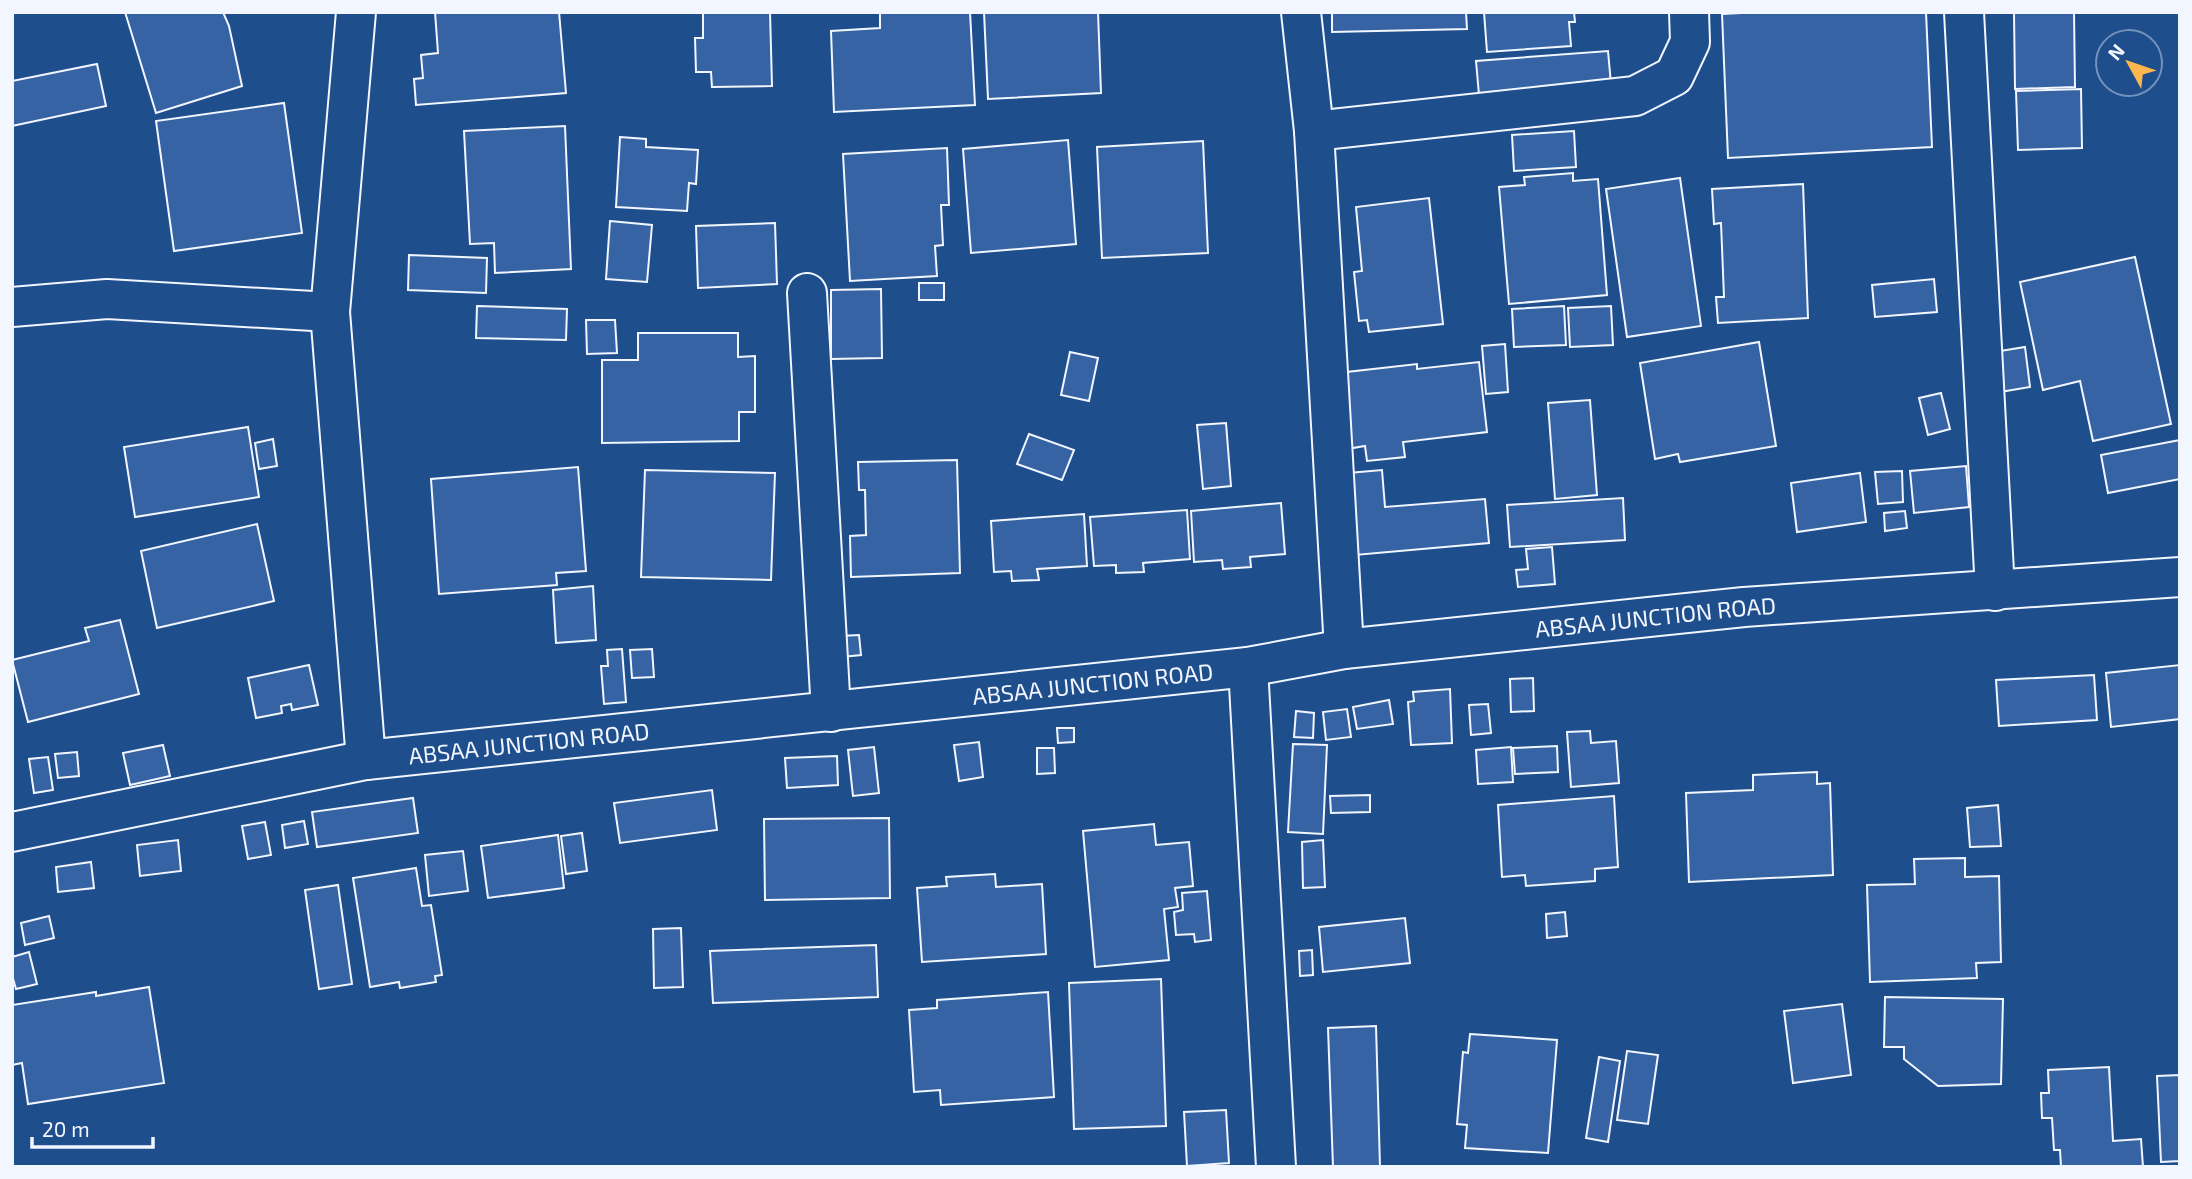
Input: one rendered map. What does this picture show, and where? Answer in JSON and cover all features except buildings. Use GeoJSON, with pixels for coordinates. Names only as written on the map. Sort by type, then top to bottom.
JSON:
{"type":"FeatureCollection","features":[{"type":"Feature","properties":{"kind":"street"},"geometry":{"type":"LineString","coordinates":[[356,12],[330,312],[366,760]]}},
{"type":"Feature","properties":{"kind":"street"},"geometry":{"type":"LineString","coordinates":[[1301,12],[1314,131],[1344,649]]}},
{"type":"Feature","properties":{"kind":"street"},"geometry":{"type":"LineString","coordinates":[[1314,131],[1635,96],[1674,76],[1690,41],[1689,12]]}},
{"type":"Feature","properties":{"kind":"street"},"geometry":{"type":"LineString","coordinates":[[1964,12],[1995,591]]}},
{"type":"Feature","properties":{"kind":"street"},"geometry":{"type":"LineString","coordinates":[[807,293],[831,712]]}},
{"type":"Feature","properties":{"kind":"street"},"geometry":{"type":"LineString","coordinates":[[12,307],[107,299],[330,312]]}},
{"type":"Feature","properties":{"kind":"street","name":"ABSAA JUNCTION ROAD"},"geometry":{"type":"LineString","coordinates":[[12,832],[366,760],[1248,667],[1344,649],[1744,607],[2180,577]]}},
{"type":"Feature","properties":{"kind":"street"},"geometry":{"type":"LineString","coordinates":[[1248,667],[1276,1167]]}}]}
